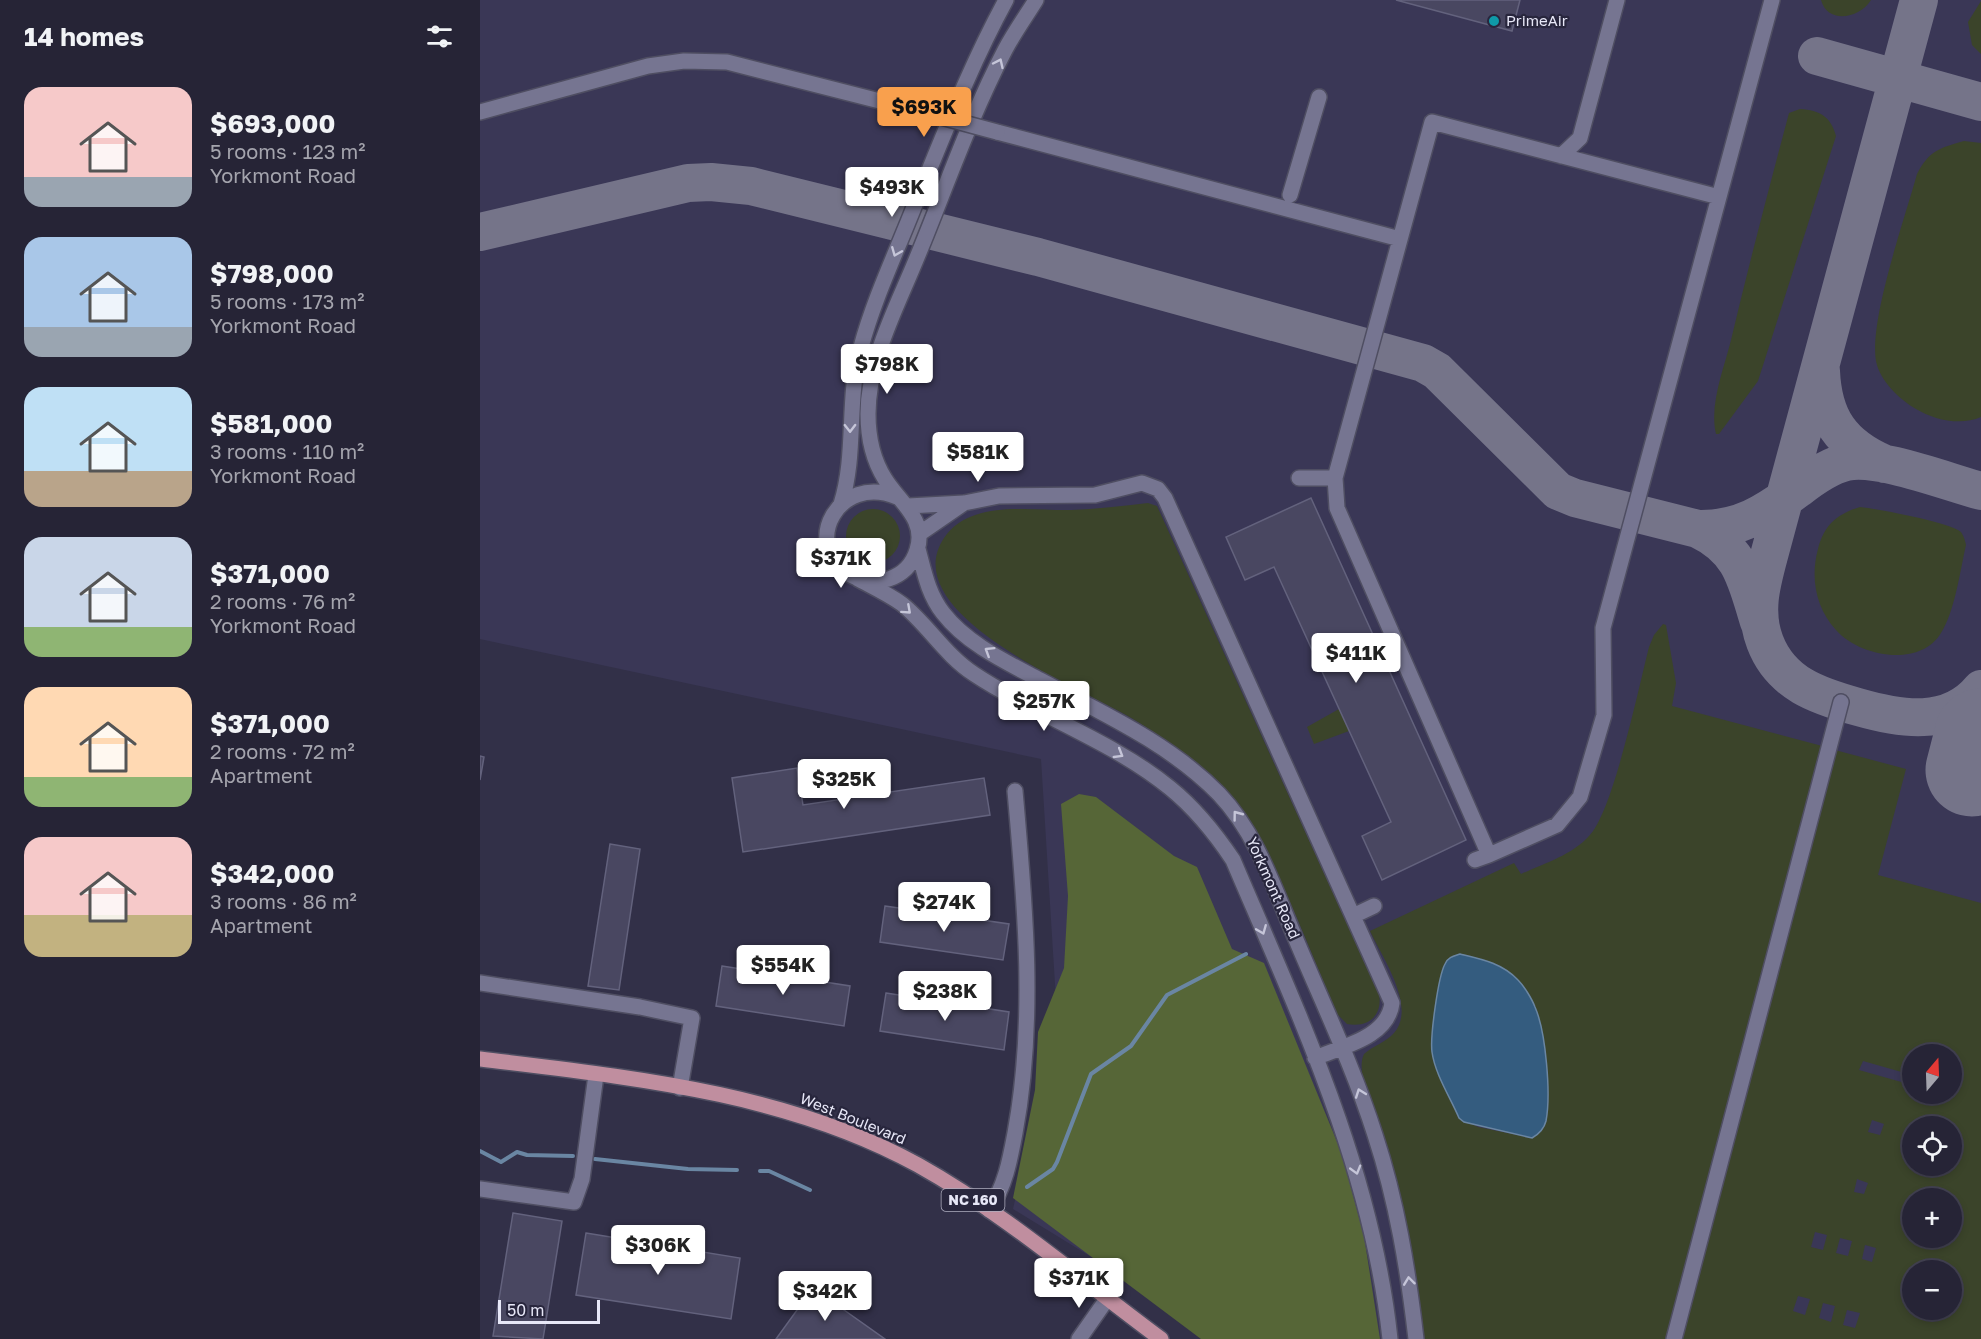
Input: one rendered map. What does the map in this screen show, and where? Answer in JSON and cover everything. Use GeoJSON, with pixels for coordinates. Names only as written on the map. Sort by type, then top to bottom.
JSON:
{"type":"FeatureCollection","features":[{"type":"Feature","properties":{"kind":"main road","name":"West Boulevard"},"geometry":{"type":"LineString","coordinates":[[480,1059],[680,1088],[778,1109],[830,1126],[918,1165],[989,1210],[1161,1339]]}},
{"type":"Feature","properties":{"kind":"street","name":"Yorkmont Road"},"geometry":{"type":"LineString","coordinates":[[1006,0],[983,42],[954,110],[861,346],[851,393],[850,462],[840,504],[832,516],[828,531],[828,546],[834,561],[845,572],[902,604],[946,651],[974,674],[1143,768],[1171,789],[1210,826],[1233,860],[1333,1100],[1365,1198],[1390,1339]]}},
{"type":"Feature","properties":{"kind":"street","name":"Yorkmont Road"},"geometry":{"type":"LineString","coordinates":[[1036,0],[1005,49],[974,116],[886,333],[875,369],[868,408],[870,441],[878,466],[916,519],[919,541],[936,603],[965,635],[1005,661],[1160,746],[1202,778],[1232,808],[1254,843],[1341,1047],[1376,1137],[1406,1258],[1416,1339]]}},
{"type":"Feature","properties":{"kind":"street"},"geometry":{"type":"LineString","coordinates":[[1561,156],[1580,138],[1617,0]]}},
{"type":"Feature","properties":{"kind":"street"},"geometry":{"type":"LineString","coordinates":[[1719,197],[1432,122],[1335,478],[1338,508],[1482,858],[1557,825],[1580,797],[1604,715],[1603,628],[1719,197],[1772,0]]}},
{"type":"Feature","properties":{"kind":"street"},"geometry":{"type":"LineString","coordinates":[[480,112],[648,66],[684,61],[727,62],[1400,239]]}},
{"type":"Feature","properties":{"kind":"street"},"geometry":{"type":"LineString","coordinates":[[1290,195],[1319,97]]}},
{"type":"Feature","properties":{"kind":"street"},"geometry":{"type":"LineString","coordinates":[[1299,478],[1335,478]]}},
{"type":"Feature","properties":{"kind":"street"},"geometry":{"type":"LineString","coordinates":[[840,504],[853,495],[868,490],[883,491],[903,502],[964,503],[999,495],[1072,496],[1122,490],[1142,483],[1150,484],[1165,498],[1392,1003],[1391,1014],[1384,1025],[1370,1035],[1315,1058]]}},
{"type":"Feature","properties":{"kind":"street"},"geometry":{"type":"LineString","coordinates":[[858,579],[873,582],[888,580],[901,573],[911,562],[919,541],[964,503]]}},
{"type":"Feature","properties":{"kind":"street"},"geometry":{"type":"LineString","coordinates":[[1674,1339],[1841,702]]}},
{"type":"Feature","properties":{"kind":"street"},"geometry":{"type":"LineString","coordinates":[[989,1210],[1004,1182],[1023,1089],[1026,979],[1015,790]]}},
{"type":"Feature","properties":{"kind":"street"},"geometry":{"type":"LineString","coordinates":[[1353,916],[1374,906]]}},
{"type":"Feature","properties":{"kind":"street"},"geometry":{"type":"LineString","coordinates":[[480,983],[640,1007],[692,1018],[680,1088]]}},
{"type":"Feature","properties":{"kind":"street"},"geometry":{"type":"LineString","coordinates":[[480,1189],[574,1202],[582,1179],[596,1075]]}},
{"type":"Feature","properties":{"kind":"street"},"geometry":{"type":"LineString","coordinates":[[1079,1339],[1107,1299]]}},
{"type":"Feature","properties":{"kind":"shaded area"},"geometry":{"type":"Polygon","coordinates":[[[480,0],[1981,0],[1981,1339],[1225,1339],[1013,1209],[1057,1016],[1041,759],[480,639],[480,0]]]}},
{"type":"Feature","properties":{"kind":"green space"},"geometry":{"type":"Polygon","coordinates":[[[1821,0],[1871,0],[1860,11],[1852,15],[1837,16],[1825,8],[1821,0]]]}},
{"type":"Feature","properties":{"kind":"green space"},"geometry":{"type":"Polygon","coordinates":[[[1981,1],[1981,54],[1972,45],[1968,22],[1981,1]]]}},
{"type":"Feature","properties":{"kind":"green space"},"geometry":{"type":"Polygon","coordinates":[[[1800,109],[1819,113],[1828,119],[1836,136],[1758,381],[1719,434],[1716,434],[1714,411],[1718,387],[1759,226],[1789,113],[1800,109]]]}},
{"type":"Feature","properties":{"kind":"green space"},"geometry":{"type":"Polygon","coordinates":[[[1964,141],[1981,143],[1981,417],[1956,421],[1939,419],[1923,413],[1897,395],[1878,368],[1875,343],[1883,295],[1917,174],[1931,155],[1964,141]]]}},
{"type":"Feature","properties":{"kind":"green space"},"geometry":{"type":"Polygon","coordinates":[[[1148,503],[1157,506],[1379,994],[1379,1009],[1367,1022],[1347,1024],[1337,1014],[1273,868],[1241,814],[1213,778],[1180,750],[1145,726],[1002,647],[969,622],[946,595],[936,567],[944,538],[955,526],[969,517],[1002,510],[1071,510],[1148,503]]]}},
{"type":"Feature","properties":{"kind":"green space"},"geometry":{"type":"Polygon","coordinates":[[[1860,507],[1943,524],[1961,532],[1964,537],[1966,545],[1950,614],[1941,633],[1931,644],[1919,651],[1905,655],[1890,655],[1860,647],[1836,630],[1819,602],[1815,571],[1824,533],[1838,517],[1860,507]]]}},
{"type":"Feature","properties":{"kind":"green space"},"geometry":{"type":"Polygon","coordinates":[[[868,509],[878,509],[888,513],[896,521],[900,536],[896,551],[888,559],[878,563],[868,563],[858,559],[850,551],[846,541],[846,531],[850,521],[858,513],[868,509]]]}},
{"type":"Feature","properties":{"kind":"green space"},"geometry":{"type":"Polygon","coordinates":[[[1663,624],[1666,625],[1676,683],[1672,706],[1826,747],[1671,1339],[1424,1339],[1414,1262],[1404,1211],[1392,1161],[1362,1072],[1364,1054],[1394,1033],[1400,1022],[1402,1010],[1395,982],[1370,931],[1514,863],[1521,874],[1548,863],[1574,849],[1589,836],[1598,823],[1616,776],[1654,635],[1663,624]],[[1535,1006],[1432,1050],[1459,1118],[1478,1127],[1532,1138],[1544,1124],[1548,1101],[1546,1066],[1535,1006]]]}},
{"type":"Feature","properties":{"kind":"green space"},"geometry":{"type":"Polygon","coordinates":[[[1339,709],[1349,731],[1314,744],[1307,727],[1339,709]]]}},
{"type":"Feature","properties":{"kind":"green space"},"geometry":{"type":"Polygon","coordinates":[[[1835,750],[1906,769],[1878,875],[1981,903],[1981,1339],[1679,1339],[1835,750]],[[1872,1120],[1868,1132],[1880,1135],[1884,1124],[1872,1120]],[[1857,1179],[1854,1192],[1864,1194],[1868,1183],[1857,1179]],[[1815,1232],[1811,1247],[1823,1250],[1827,1235],[1815,1232]],[[1840,1238],[1836,1253],[1848,1256],[1852,1241],[1840,1238]],[[1865,1245],[1862,1259],[1872,1262],[1876,1248],[1865,1245]],[[1798,1296],[1793,1311],[1805,1315],[1810,1299],[1798,1296]],[[1823,1303],[1819,1318],[1831,1322],[1835,1306],[1823,1303]],[[1847,1310],[1843,1325],[1855,1328],[1860,1313],[1847,1310]]]}},
{"type":"Feature","properties":{"kind":"green space"},"geometry":{"type":"Polygon","coordinates":[[[1079,794],[1096,797],[1174,856],[1197,867],[1232,949],[1264,963],[1342,1154],[1364,1236],[1380,1339],[1201,1339],[1013,1198],[1035,1090],[1038,1032],[1064,968],[1068,896],[1061,804],[1079,794]]]}},
{"type":"Feature","properties":{"kind":"water"},"geometry":{"type":"Polygon","coordinates":[[[1460,954],[1491,962],[1505,969],[1528,993],[1535,1007],[1545,1047],[1548,1095],[1545,1124],[1541,1131],[1532,1138],[1464,1122],[1459,1118],[1439,1077],[1432,1052],[1437,994],[1446,962],[1451,957],[1460,954]]]}},
{"type":"Feature","properties":{"kind":"building","name":"PrimeAir"},"geometry":{"type":"Polygon","coordinates":[[[1396,0],[1520,0],[1512,31],[1396,0]]]}},
{"type":"Feature","properties":{"kind":"building"},"geometry":{"type":"Polygon","coordinates":[[[1311,498],[1466,840],[1382,880],[1362,836],[1391,822],[1274,567],[1245,580],[1226,537],[1311,498]]]}},
{"type":"Feature","properties":{"kind":"building"},"geometry":{"type":"Polygon","coordinates":[[[480,756],[484,757],[480,780],[480,756]]]}},
{"type":"Feature","properties":{"kind":"building"},"geometry":{"type":"Polygon","coordinates":[[[797,768],[803,805],[984,778],[990,815],[743,852],[732,778],[797,768]]]}},
{"type":"Feature","properties":{"kind":"building"},"geometry":{"type":"Polygon","coordinates":[[[610,844],[640,849],[619,990],[588,986],[610,844]]]}},
{"type":"Feature","properties":{"kind":"building"},"geometry":{"type":"Polygon","coordinates":[[[885,906],[1009,924],[1003,960],[880,942],[885,906]]]}},
{"type":"Feature","properties":{"kind":"building"},"geometry":{"type":"Polygon","coordinates":[[[722,966],[850,986],[844,1026],[716,1006],[722,966]]]}},
{"type":"Feature","properties":{"kind":"building"},"geometry":{"type":"Polygon","coordinates":[[[886,993],[1009,1012],[1004,1050],[880,1031],[886,993]]]}},
{"type":"Feature","properties":{"kind":"building"},"geometry":{"type":"Polygon","coordinates":[[[513,1213],[562,1221],[543,1339],[493,1336],[513,1213]]]}},
{"type":"Feature","properties":{"kind":"building"},"geometry":{"type":"Polygon","coordinates":[[[586,1233],[740,1258],[731,1319],[576,1295],[586,1233]]]}},
{"type":"Feature","properties":{"kind":"building"},"geometry":{"type":"Polygon","coordinates":[[[813,1288],[885,1339],[776,1339],[813,1288]]]}},
{"type":"Feature","properties":{"kind":"waterway"},"geometry":{"type":"LineString","coordinates":[[1027,1187],[1053,1169],[1057,1162],[1091,1074],[1131,1046],[1167,995],[1246,954]]}},
{"type":"Feature","properties":{"kind":"waterway"},"geometry":{"type":"LineString","coordinates":[[480,1151],[501,1162],[517,1152],[527,1155],[573,1156]]}},
{"type":"Feature","properties":{"kind":"waterway"},"geometry":{"type":"LineString","coordinates":[[595,1159],[688,1169],[737,1170]]}},
{"type":"Feature","properties":{"kind":"waterway"},"geometry":{"type":"LineString","coordinates":[[760,1171],[769,1171],[810,1190]]}},
{"type":"Feature","properties":{"kind":"taxiway"},"geometry":{"type":"LineString","coordinates":[[1919,0],[1767,563],[1759,608],[1761,630],[1772,656],[1791,678],[1815,693],[1890,715],[1923,717],[1954,710],[1981,689]]}},
{"type":"Feature","properties":{"kind":"taxiway"},"geometry":{"type":"LineString","coordinates":[[1817,56],[1981,102]]}},
{"type":"Feature","properties":{"kind":"taxiway"},"geometry":{"type":"LineString","coordinates":[[480,232],[688,183],[711,182],[751,186],[1038,257],[1423,363],[1437,371],[1558,491],[1575,498],[1698,529],[1713,537],[1724,546],[1740,568],[1759,622]]}},
{"type":"Feature","properties":{"kind":"taxiway"},"geometry":{"type":"LineString","coordinates":[[1821,371],[1826,403],[1837,428],[1857,448],[1885,464]]}},
{"type":"Feature","properties":{"kind":"taxiway"},"geometry":{"type":"LineString","coordinates":[[1698,529],[1727,527],[1751,518],[1774,506],[1821,473],[1846,462],[1876,462],[1913,470],[1981,491]]}},
{"type":"Feature","properties":{"kind":"runway"},"geometry":{"type":"LineString","coordinates":[[1972,770],[1981,735]]}},
{"type":"Feature","properties":{"kind":"place","name":"PrimeAir"},"geometry":{"type":"Point","coordinates":[1494,21]}}]}
